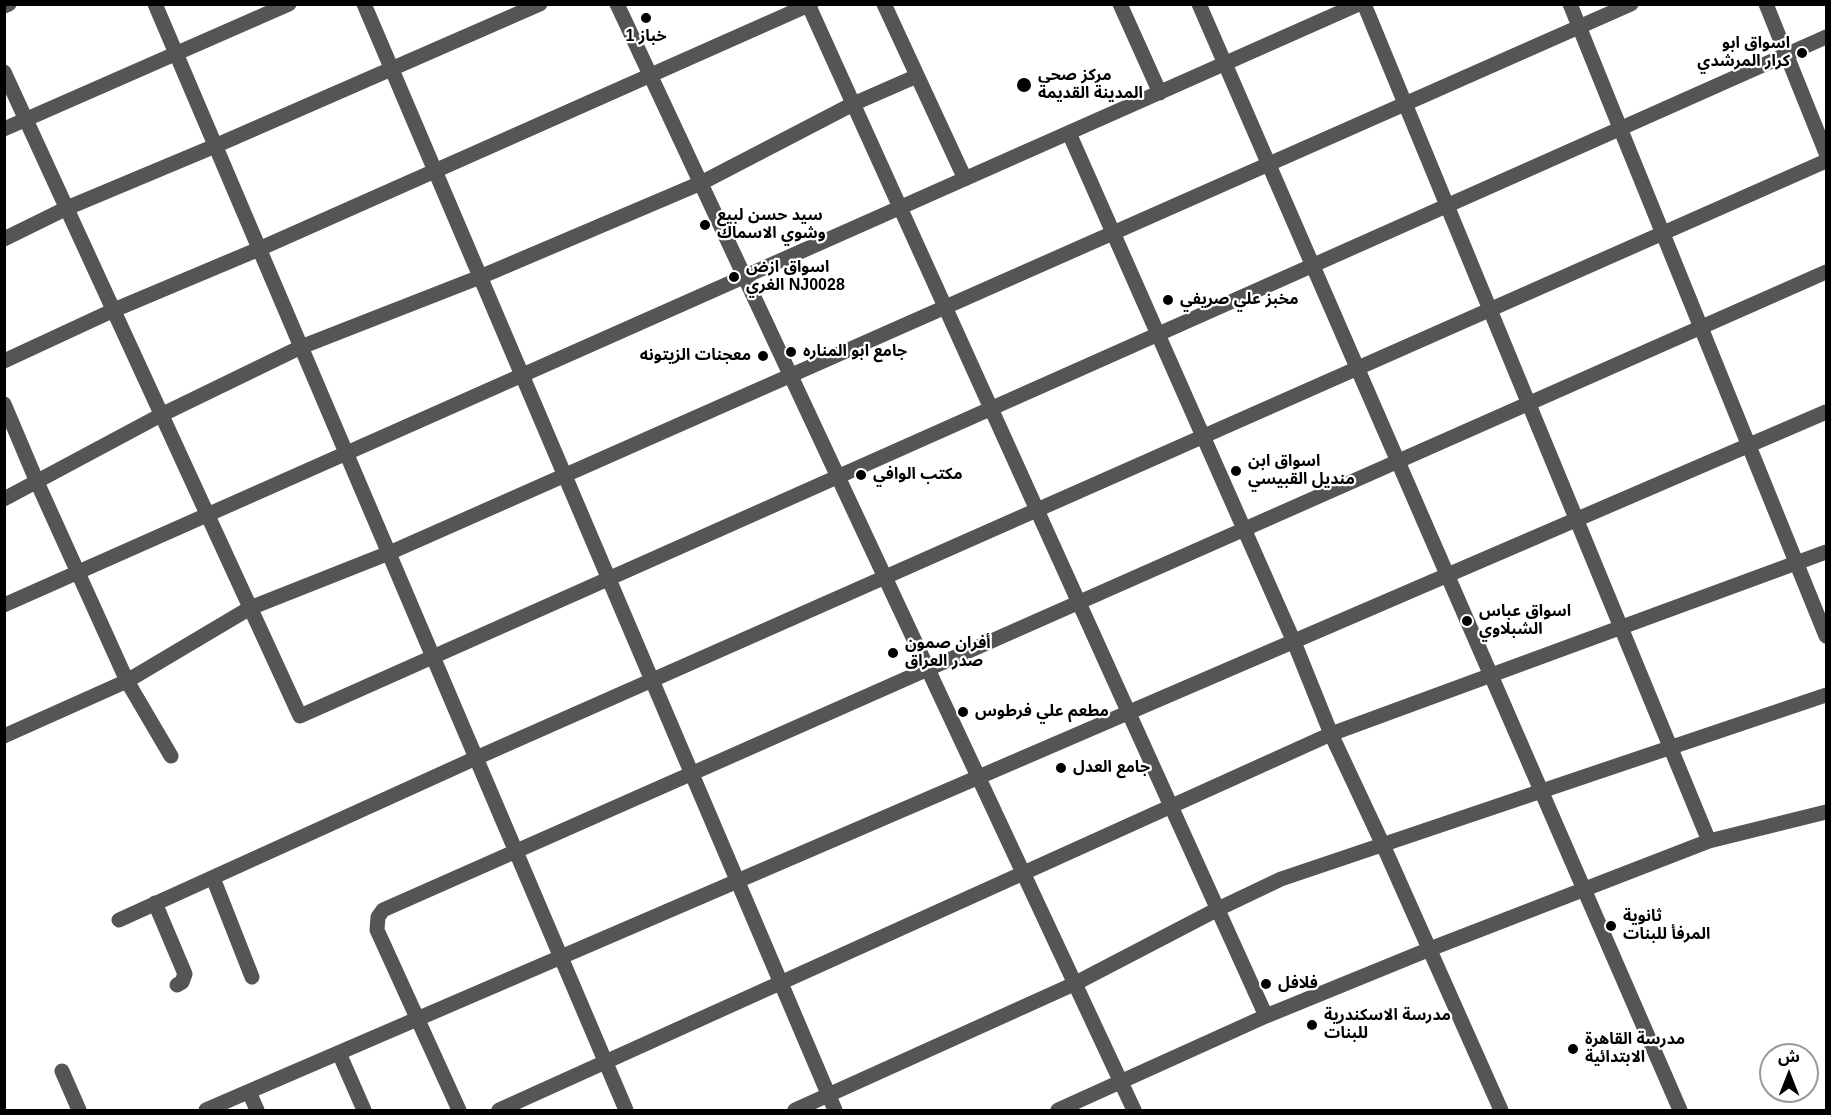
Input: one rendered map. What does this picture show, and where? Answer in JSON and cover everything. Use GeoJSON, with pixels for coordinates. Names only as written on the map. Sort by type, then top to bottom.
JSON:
{"type":"FeatureCollection","features":[{"type":"Feature","properties":{"kind":"street"},"geometry":{"type":"LineString","coordinates":[[4,6],[9,4]]}},
{"type":"Feature","properties":{"kind":"street"},"geometry":{"type":"LineString","coordinates":[[155,4],[626,1110]]}},
{"type":"Feature","properties":{"kind":"street"},"geometry":{"type":"LineString","coordinates":[[4,129],[289,4]]}},
{"type":"Feature","properties":{"kind":"street"},"geometry":{"type":"LineString","coordinates":[[364,4],[835,1110]]}},
{"type":"Feature","properties":{"kind":"street"},"geometry":{"type":"LineString","coordinates":[[4,240],[67,208],[540,4]]}},
{"type":"Feature","properties":{"kind":"street"},"geometry":{"type":"LineString","coordinates":[[617,4],[1134,1110]]}},
{"type":"Feature","properties":{"kind":"street"},"geometry":{"type":"LineString","coordinates":[[884,4],[965,179]]}},
{"type":"Feature","properties":{"kind":"street"},"geometry":{"type":"LineString","coordinates":[[1120,4],[1160,93]]}},
{"type":"Feature","properties":{"kind":"street"},"geometry":{"type":"LineString","coordinates":[[1199,4],[1680,1110]]}},
{"type":"Feature","properties":{"kind":"street"},"geometry":{"type":"LineString","coordinates":[[4,605],[1359,4]]}},
{"type":"Feature","properties":{"kind":"street"},"geometry":{"type":"LineString","coordinates":[[1364,4],[1709,842]]}},
{"type":"Feature","properties":{"kind":"street"},"geometry":{"type":"LineString","coordinates":[[1570,4],[1827,636]]}},
{"type":"Feature","properties":{"kind":"street"},"geometry":{"type":"LineString","coordinates":[[4,736],[127,681],[250,608],[388,553],[1631,4]]}},
{"type":"Feature","properties":{"kind":"street"},"geometry":{"type":"LineString","coordinates":[[1766,4],[1827,153]]}},
{"type":"Feature","properties":{"kind":"street"},"geometry":{"type":"LineString","coordinates":[[4,361],[114,310],[259,249],[809,5],[1266,1016]]}},
{"type":"Feature","properties":{"kind":"street"},"geometry":{"type":"LineString","coordinates":[[4,72],[300,716],[1827,37]]}},
{"type":"Feature","properties":{"kind":"street"},"geometry":{"type":"LineString","coordinates":[[4,499],[161,415],[301,347],[480,277],[701,183],[853,104],[917,76]]}},
{"type":"Feature","properties":{"kind":"street"},"geometry":{"type":"LineString","coordinates":[[1069,133],[1294,642],[1331,734],[1501,1110]]}},
{"type":"Feature","properties":{"kind":"street"},"geometry":{"type":"LineString","coordinates":[[119,920],[476,758],[1827,161]]}},
{"type":"Feature","properties":{"kind":"street"},"geometry":{"type":"LineString","coordinates":[[459,1110],[377,930],[378,917],[383,910],[1827,272]]}},
{"type":"Feature","properties":{"kind":"street"},"geometry":{"type":"LineString","coordinates":[[4,404],[127,681],[171,756]]}},
{"type":"Feature","properties":{"kind":"street"},"geometry":{"type":"LineString","coordinates":[[206,1110],[1827,412]]}},
{"type":"Feature","properties":{"kind":"street"},"geometry":{"type":"LineString","coordinates":[[499,1110],[1331,734],[1827,552]]}},
{"type":"Feature","properties":{"kind":"street"},"geometry":{"type":"LineString","coordinates":[[795,1110],[1074,984],[1281,879],[1827,695]]}},
{"type":"Feature","properties":{"kind":"street"},"geometry":{"type":"LineString","coordinates":[[1058,1110],[1266,1016],[1430,949],[1709,842],[1827,812]]}},
{"type":"Feature","properties":{"kind":"street"},"geometry":{"type":"LineString","coordinates":[[213,878],[252,977]]}},
{"type":"Feature","properties":{"kind":"street"},"geometry":{"type":"LineString","coordinates":[[155,903],[184,974],[182,982],[177,985]]}},
{"type":"Feature","properties":{"kind":"street"},"geometry":{"type":"LineString","coordinates":[[339,1053],[364,1110]]}},
{"type":"Feature","properties":{"kind":"street"},"geometry":{"type":"LineString","coordinates":[[62,1071],[79,1110]]}},
{"type":"Feature","properties":{"kind":"street"},"geometry":{"type":"LineString","coordinates":[[249,1092],[257,1110]]}},
{"type":"Feature","properties":{"kind":"place","name":"خباز 1"},"geometry":{"type":"Point","coordinates":[646,18]}},
{"type":"Feature","properties":{"kind":"place","name":"اسواق ابو كرار المرشدي"},"geometry":{"type":"Point","coordinates":[1802,53]}},
{"type":"Feature","properties":{"kind":"place","name":"مركز صحي المدينة القديمة"},"geometry":{"type":"Point","coordinates":[1024,85]}},
{"type":"Feature","properties":{"kind":"place","name":"سيد حسن لبيع وشوي الاسماك"},"geometry":{"type":"Point","coordinates":[705,225]}},
{"type":"Feature","properties":{"kind":"place","name":"اسواق ازض الغري NJ0028"},"geometry":{"type":"Point","coordinates":[734,277]}},
{"type":"Feature","properties":{"kind":"place","name":"مخبز علي صريفي"},"geometry":{"type":"Point","coordinates":[1168,300]}},
{"type":"Feature","properties":{"kind":"place","name":"جامع ابو المناره"},"geometry":{"type":"Point","coordinates":[791,352]}},
{"type":"Feature","properties":{"kind":"place","name":"معجنات الزيتونه"},"geometry":{"type":"Point","coordinates":[763,356]}},
{"type":"Feature","properties":{"kind":"place","name":"اسواق ابن منديل القبيسي"},"geometry":{"type":"Point","coordinates":[1236,471]}},
{"type":"Feature","properties":{"kind":"place","name":"مكتب الوافي"},"geometry":{"type":"Point","coordinates":[861,475]}},
{"type":"Feature","properties":{"kind":"place","name":"اسواق عباس الشبلاوي"},"geometry":{"type":"Point","coordinates":[1467,621]}},
{"type":"Feature","properties":{"kind":"place","name":"أفران صمون صدر العراق"},"geometry":{"type":"Point","coordinates":[893,653]}},
{"type":"Feature","properties":{"kind":"place","name":"مطعم علي فرطوس"},"geometry":{"type":"Point","coordinates":[963,712]}},
{"type":"Feature","properties":{"kind":"place","name":"جامع العدل"},"geometry":{"type":"Point","coordinates":[1061,768]}},
{"type":"Feature","properties":{"kind":"place","name":"ثانوية المرفأ للبنات"},"geometry":{"type":"Point","coordinates":[1611,926]}},
{"type":"Feature","properties":{"kind":"place","name":"فلافل"},"geometry":{"type":"Point","coordinates":[1266,984]}},
{"type":"Feature","properties":{"kind":"place","name":"مدرسة الاسكندرية للبنات"},"geometry":{"type":"Point","coordinates":[1312,1025]}},
{"type":"Feature","properties":{"kind":"place","name":"مدرسة القاهرة الابتدائية"},"geometry":{"type":"Point","coordinates":[1573,1049]}}]}
